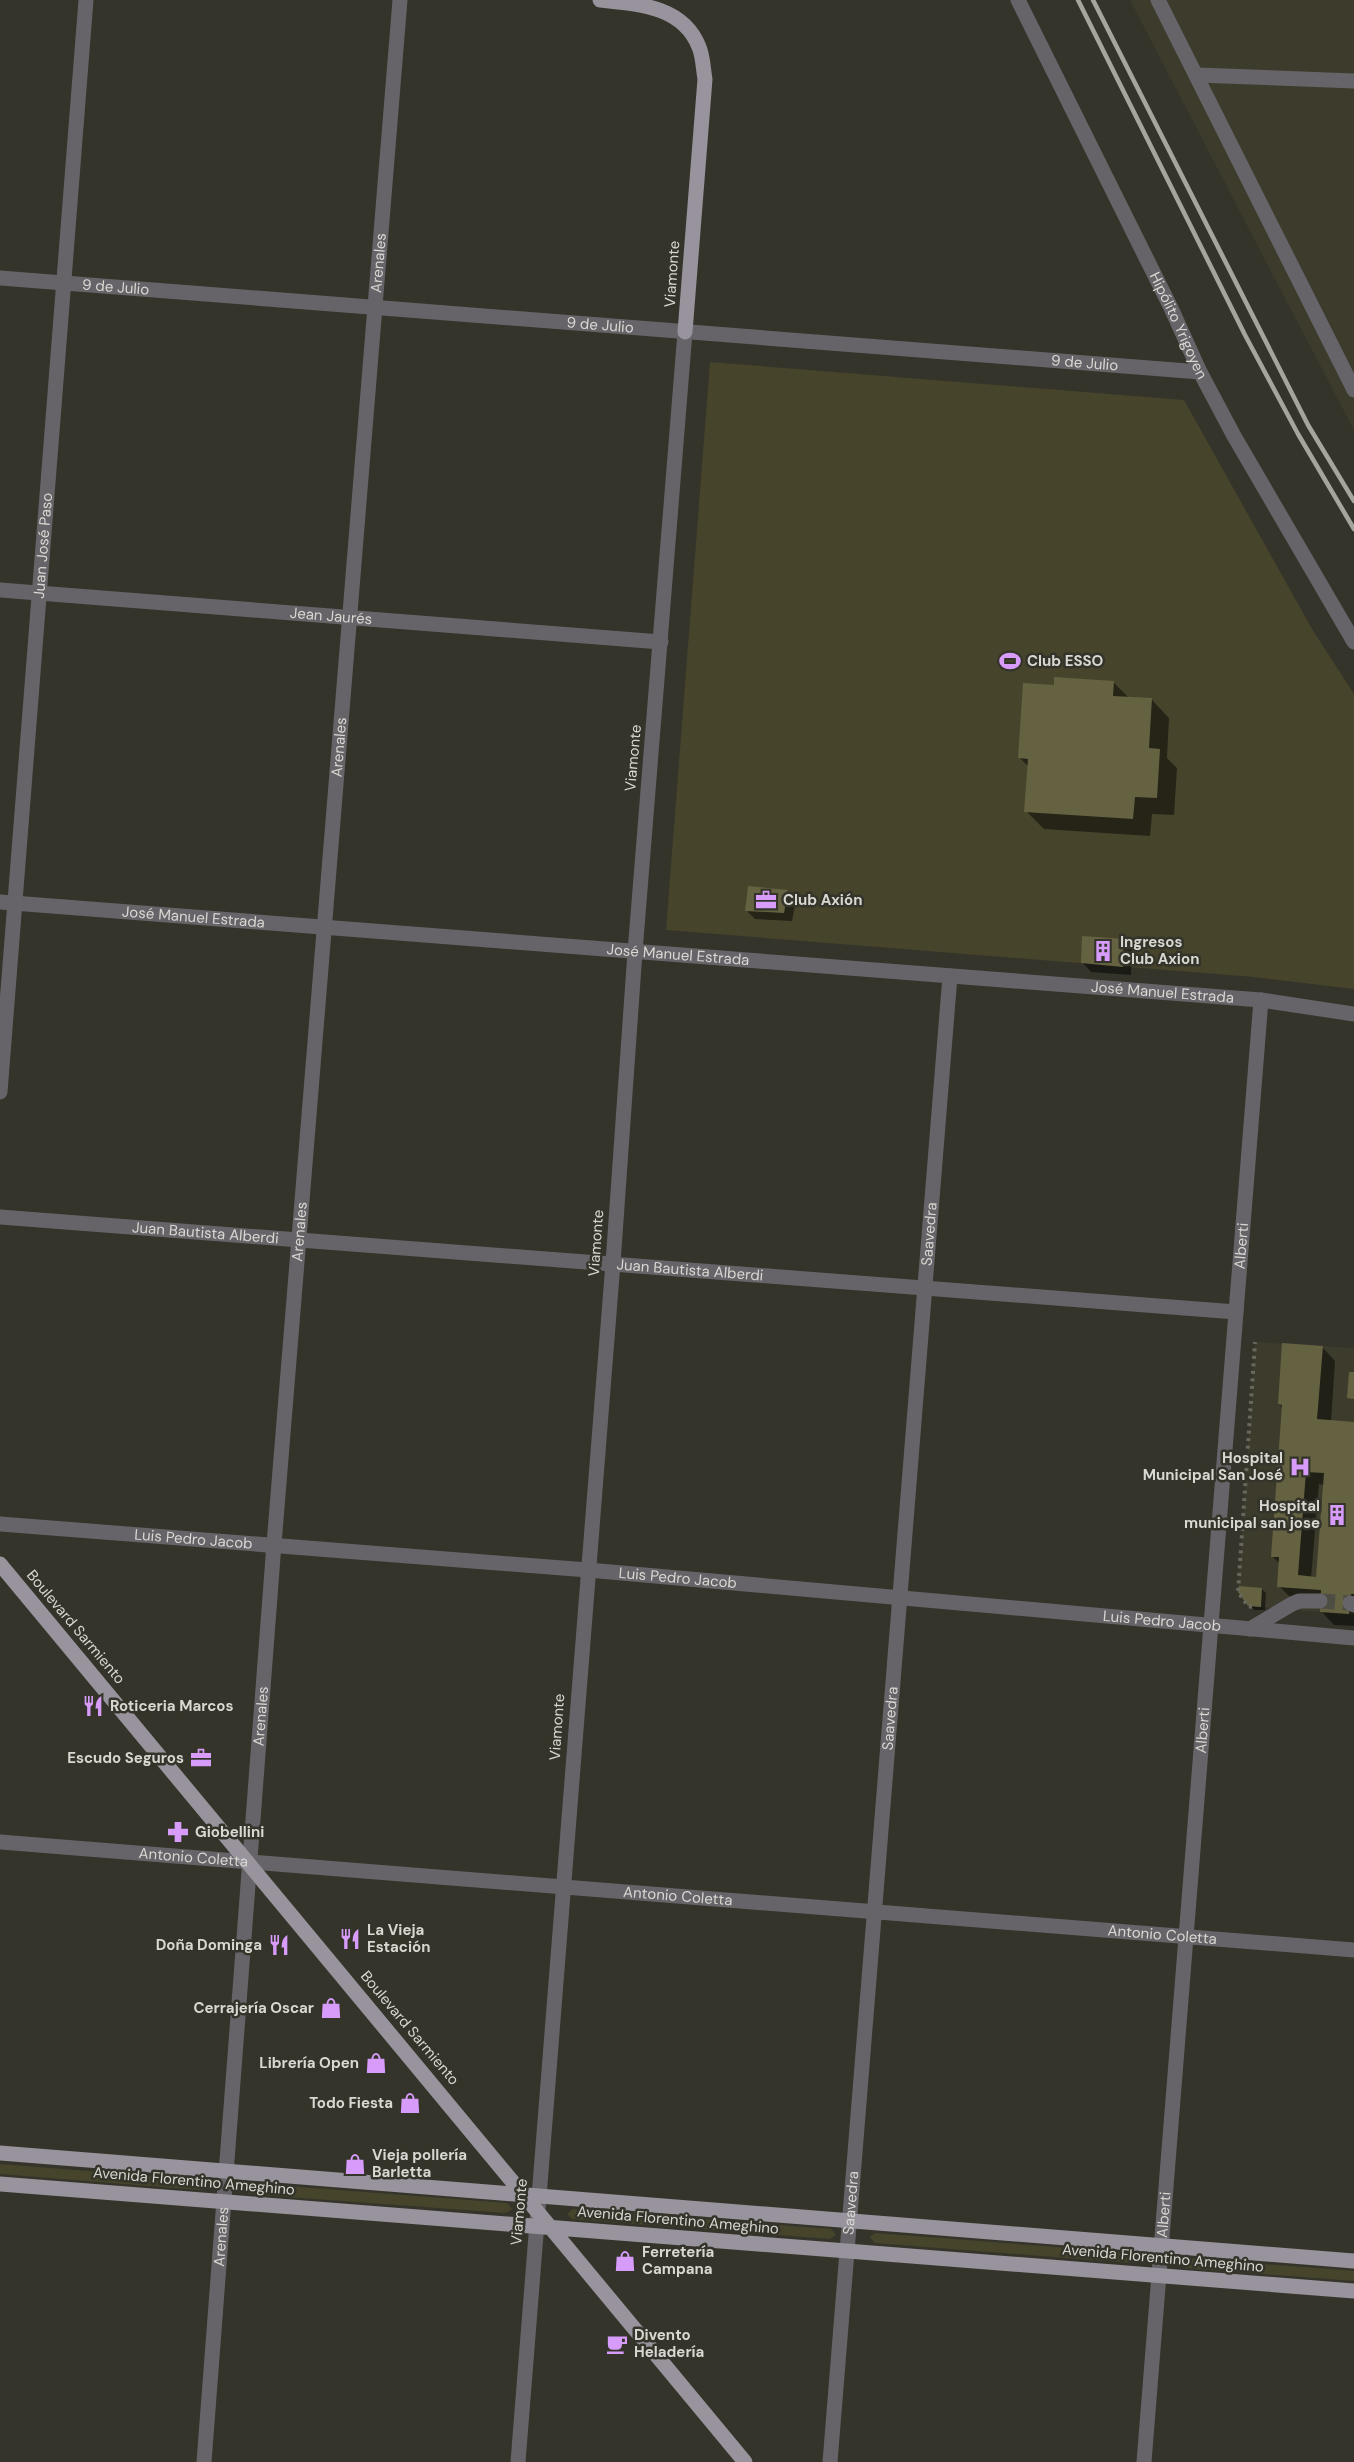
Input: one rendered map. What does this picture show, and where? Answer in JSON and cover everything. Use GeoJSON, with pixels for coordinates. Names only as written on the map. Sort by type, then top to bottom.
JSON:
{"type":"FeatureCollection","features":[{"type":"Feature","properties":{"kind":"main road","name":"Viamonte"},"geometry":{"type":"LineString","coordinates":[[600,0],[645,5],[674,15],[690,29],[700,48],[705,79],[686,332]]}},
{"type":"Feature","properties":{"kind":"main road","name":"Boulevard Sarmiento"},"geometry":{"type":"LineString","coordinates":[[0,1564],[534,2201],[544,2227],[745,2462]]}},
{"type":"Feature","properties":{"kind":"main road","name":"Avenida Florentino Ameghino"},"geometry":{"type":"LineString","coordinates":[[0,2153],[227,2171],[534,2201],[849,2221],[1354,2261]]}},
{"type":"Feature","properties":{"kind":"main road","name":"Avenida Florentino Ameghino"},"geometry":{"type":"LineString","coordinates":[[0,2184],[1354,2291]]}},
{"type":"Feature","properties":{"kind":"street","name":"Juan José Paso"},"geometry":{"type":"LineString","coordinates":[[0,1092],[7,903],[39,593],[86,0]]}},
{"type":"Feature","properties":{"kind":"street","name":"Arenales"},"geometry":{"type":"LineString","coordinates":[[204,2462],[274,1544],[400,0]]}},
{"type":"Feature","properties":{"kind":"street","name":"Hipólito Yrigoyen"},"geometry":{"type":"LineString","coordinates":[[1018,0],[1166,297],[1200,372],[1234,436],[1354,642]]}},
{"type":"Feature","properties":{"kind":"street"},"geometry":{"type":"LineString","coordinates":[[1158,0],[1354,390]]}},
{"type":"Feature","properties":{"kind":"street"},"geometry":{"type":"LineString","coordinates":[[1197,75],[1354,81]]}},
{"type":"Feature","properties":{"kind":"street","name":"9 de Julio"},"geometry":{"type":"LineString","coordinates":[[0,278],[1200,372]]}},
{"type":"Feature","properties":{"kind":"street","name":"Viamonte"},"geometry":{"type":"LineString","coordinates":[[534,2201],[563,1887],[613,1263],[634,952],[686,332]]}},
{"type":"Feature","properties":{"kind":"street","name":"Jean Jaurés"},"geometry":{"type":"LineString","coordinates":[[0,590],[661,642]]}},
{"type":"Feature","properties":{"kind":"street","name":"José Manuel Estrada"},"geometry":{"type":"LineString","coordinates":[[7,903],[1262,1000],[1354,1014]]}},
{"type":"Feature","properties":{"kind":"street","name":"Saavedra"},"geometry":{"type":"LineString","coordinates":[[830,2462],[950,976]]}},
{"type":"Feature","properties":{"kind":"street","name":"Alberti"},"geometry":{"type":"LineString","coordinates":[[1144,2462],[1262,1000]]}},
{"type":"Feature","properties":{"kind":"street","name":"Juan Bautista Alberdi"},"geometry":{"type":"LineString","coordinates":[[0,1217],[1236,1312]]}},
{"type":"Feature","properties":{"kind":"street","name":"Luis Pedro Jacob"},"geometry":{"type":"LineString","coordinates":[[0,1524],[588,1570],[1354,1638]]}},
{"type":"Feature","properties":{"kind":"street"},"geometry":{"type":"LineString","coordinates":[[1250,1629],[1299,1601],[1320,1601]]}},
{"type":"Feature","properties":{"kind":"street","name":"Antonio Coletta"},"geometry":{"type":"LineString","coordinates":[[0,1842],[1354,1950]]}},
{"type":"Feature","properties":{"kind":"street","name":"Viamonte"},"geometry":{"type":"LineString","coordinates":[[518,2462],[544,2227]]}},
{"type":"Feature","properties":{"kind":"path"},"geometry":{"type":"LineString","coordinates":[[1255,1342],[1238,1592],[1248,1606],[1285,1610]]}},
{"type":"Feature","properties":{"kind":"shaded area"},"geometry":{"type":"Polygon","coordinates":[[[1130,0],[1354,0],[1354,430],[1275,279],[1130,0]]]}},
{"type":"Feature","properties":{"kind":"shaded area","name":"Club ESSO"},"geometry":{"type":"Polygon","coordinates":[[[710,362],[1184,400],[1312,629],[1354,694],[1354,989],[1254,977],[666,930],[710,362]]]}},
{"type":"Feature","properties":{"kind":"shaded area","name":"Hospital Municipal San José"},"geometry":{"type":"Polygon","coordinates":[[[1255,1342],[1354,1348],[1354,1615],[1248,1606],[1238,1592],[1255,1342]]]}},
{"type":"Feature","properties":{"kind":"shaded area"},"geometry":{"type":"Polygon","coordinates":[[[0,2164],[201,2180],[206,2185],[200,2190],[0,2174],[0,2164]]]}},
{"type":"Feature","properties":{"kind":"shaded area"},"geometry":{"type":"Polygon","coordinates":[[[249,2183],[507,2203],[512,2209],[506,2213],[248,2194],[243,2188],[249,2183]]]}},
{"type":"Feature","properties":{"kind":"shaded area"},"geometry":{"type":"Polygon","coordinates":[[[573,2209],[831,2229],[836,2235],[830,2239],[572,2219],[567,2214],[573,2209]]]}},
{"type":"Feature","properties":{"kind":"shaded area"},"geometry":{"type":"Polygon","coordinates":[[[875,2233],[1133,2253],[1138,2258],[1132,2263],[875,2243],[870,2237],[875,2233]]]}},
{"type":"Feature","properties":{"kind":"shaded area"},"geometry":{"type":"Polygon","coordinates":[[[1186,2258],[1354,2271],[1354,2281],[1185,2268],[1180,2262],[1186,2258]]]}},
{"type":"Feature","properties":{"kind":"building"},"geometry":{"type":"Polygon","coordinates":[[[1054,677],[1114,681],[1113,696],[1152,698],[1149,748],[1160,749],[1157,798],[1135,797],[1133,819],[1024,812],[1028,759],[1018,758],[1023,683],[1054,685],[1054,677]]]}},
{"type":"Feature","properties":{"kind":"building","name":"Club Axión"},"geometry":{"type":"Polygon","coordinates":[[[748,886],[788,890],[784,913],[745,911],[748,886]]]}},
{"type":"Feature","properties":{"kind":"building","name":"Ingresos Club Axion"},"geometry":{"type":"Polygon","coordinates":[[[1082,936],[1124,939],[1123,967],[1081,963],[1082,936]]]}},
{"type":"Feature","properties":{"kind":"building","name":"Hospital municipal san jose"},"geometry":{"type":"Polygon","coordinates":[[[1282,1343],[1323,1346],[1317,1419],[1354,1422],[1354,1594],[1351,1594],[1349,1614],[1320,1612],[1321,1590],[1277,1587],[1279,1557],[1271,1557],[1282,1405],[1278,1404],[1282,1343]],[[1306,1472],[1298,1575],[1316,1577],[1324,1473],[1306,1472]]]}},
{"type":"Feature","properties":{"kind":"building"},"geometry":{"type":"Polygon","coordinates":[[[1349,1372],[1354,1372],[1354,1399],[1347,1398],[1349,1372]]]}},
{"type":"Feature","properties":{"kind":"building"},"geometry":{"type":"Polygon","coordinates":[[[1239,1586],[1262,1588],[1261,1607],[1248,1606],[1238,1592],[1239,1586]]]}},
{"type":"Feature","properties":{"kind":"tunnel"},"geometry":{"type":"LineString","coordinates":[[1320,1601],[1350,1603]]}},
{"type":"Feature","properties":{"kind":"railway"},"geometry":{"type":"LineString","coordinates":[[1078,0],[1245,335],[1298,434],[1354,529]]}},
{"type":"Feature","properties":{"kind":"railway"},"geometry":{"type":"LineString","coordinates":[[1093,0],[1308,425],[1354,501]]}},
{"type":"Feature","properties":{"kind":"place","name":"Club ESSO"},"geometry":{"type":"Point","coordinates":[1010,661]}},
{"type":"Feature","properties":{"kind":"place","name":"Club Axión"},"geometry":{"type":"Point","coordinates":[766,900]}},
{"type":"Feature","properties":{"kind":"place","name":"Ingresos Club Axion"},"geometry":{"type":"Point","coordinates":[1103,951]}},
{"type":"Feature","properties":{"kind":"place","name":"Hospital Municipal San José"},"geometry":{"type":"Point","coordinates":[1300,1467]}},
{"type":"Feature","properties":{"kind":"place","name":"Hospital municipal san jose"},"geometry":{"type":"Point","coordinates":[1337,1515]}},
{"type":"Feature","properties":{"kind":"place","name":"Roticeria Marcos"},"geometry":{"type":"Point","coordinates":[93,1706]}},
{"type":"Feature","properties":{"kind":"place","name":"Escudo Seguros"},"geometry":{"type":"Point","coordinates":[201,1758]}},
{"type":"Feature","properties":{"kind":"place","name":"Giobellini"},"geometry":{"type":"Point","coordinates":[178,1832]}},
{"type":"Feature","properties":{"kind":"place","name":"La Vieja Estación"},"geometry":{"type":"Point","coordinates":[350,1939]}},
{"type":"Feature","properties":{"kind":"place","name":"Doña Dominga"},"geometry":{"type":"Point","coordinates":[279,1945]}},
{"type":"Feature","properties":{"kind":"place","name":"Cerrajería Oscar"},"geometry":{"type":"Point","coordinates":[331,2008]}},
{"type":"Feature","properties":{"kind":"place","name":"Librería Open"},"geometry":{"type":"Point","coordinates":[376,2063]}},
{"type":"Feature","properties":{"kind":"place","name":"Todo Fiesta"},"geometry":{"type":"Point","coordinates":[410,2103]}},
{"type":"Feature","properties":{"kind":"place","name":"Vieja pollería Barletta"},"geometry":{"type":"Point","coordinates":[355,2164]}},
{"type":"Feature","properties":{"kind":"place","name":"Ferretería Campana"},"geometry":{"type":"Point","coordinates":[625,2261]}},
{"type":"Feature","properties":{"kind":"place","name":"Divento Heladería"},"geometry":{"type":"Point","coordinates":[617,2344]}}]}
